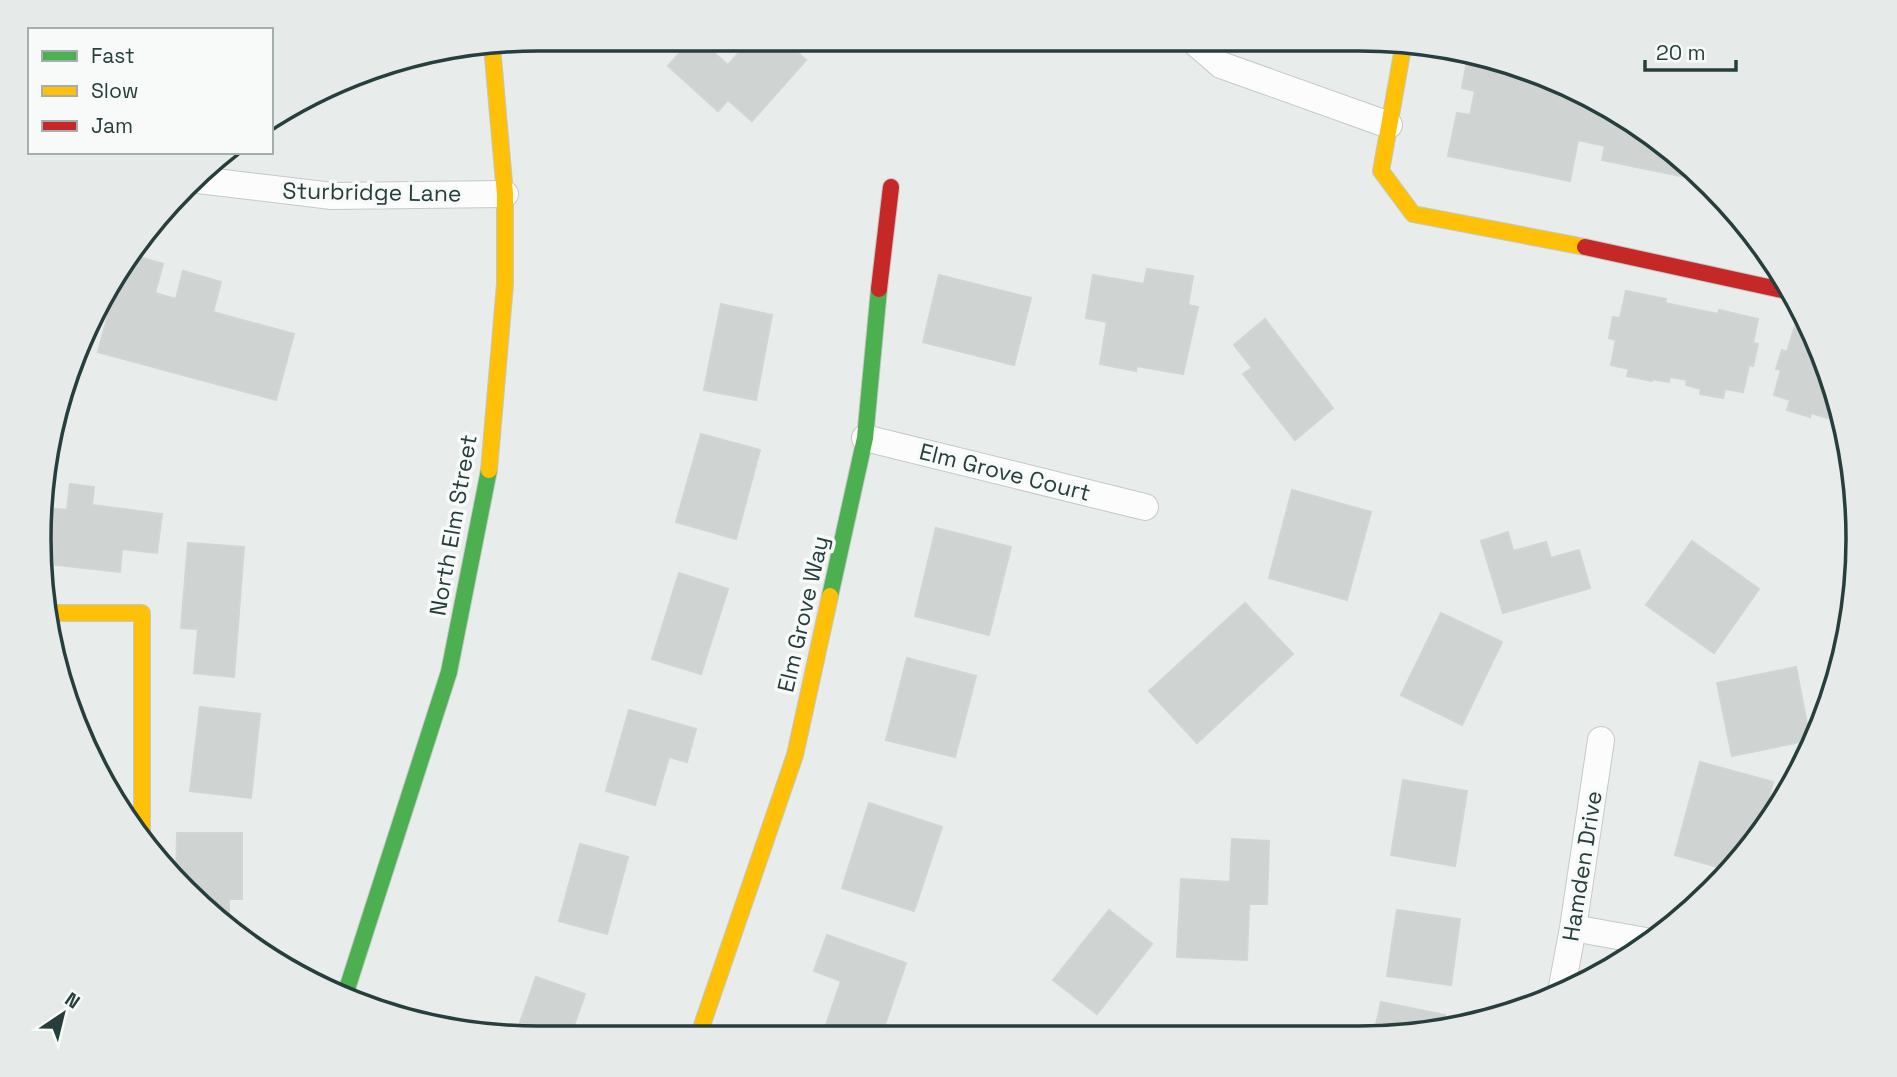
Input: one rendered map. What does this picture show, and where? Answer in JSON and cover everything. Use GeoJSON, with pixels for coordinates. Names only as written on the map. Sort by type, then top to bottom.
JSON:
{"type":"FeatureCollection","features":[{"type":"Feature","properties":{"kind":"street"},"geometry":{"type":"LineString","coordinates":[[1205,51],[1221,65],[1389,125]]}},
{"type":"Feature","properties":{"kind":"street","name":"North Elm Street"},"geometry":{"type":"LineString","coordinates":[[348,987],[449,671],[488,478],[505,284],[505,194],[493,53]]}},
{"type":"Feature","properties":{"kind":"street"},"geometry":{"type":"LineString","coordinates":[[1402,53],[1381,171],[1413,214],[1615,253],[1777,289]]}},
{"type":"Feature","properties":{"kind":"street","name":"Sturbridge Lane"},"geometry":{"type":"LineString","coordinates":[[207,181],[332,196],[505,194]]}},
{"type":"Feature","properties":{"kind":"street","name":"Elm Grove Way"},"geometry":{"type":"LineString","coordinates":[[702,1026],[795,755],[865,438],[881,263],[891,187]]}},
{"type":"Feature","properties":{"kind":"street","name":"Elm Grove Court"},"geometry":{"type":"LineString","coordinates":[[865,438],[1145,507]]}},
{"type":"Feature","properties":{"kind":"street"},"geometry":{"type":"LineString","coordinates":[[57,613],[142,613],[142,821]]}},
{"type":"Feature","properties":{"kind":"street","name":"Hamden Drive"},"geometry":{"type":"LineString","coordinates":[[1563,981],[1601,740]]}},
{"type":"Feature","properties":{"kind":"street"},"geometry":{"type":"LineString","coordinates":[[1573,928],[1636,939]]}},
{"type":"Feature","properties":{"kind":"building"},"geometry":{"type":"Polygon","coordinates":[[[681,51],[712,51],[728,65],[740,51],[796,51],[806,60],[752,121],[728,100],[718,111],[668,66],[681,51]]]}},
{"type":"Feature","properties":{"kind":"building"},"geometry":{"type":"Polygon","coordinates":[[[1467,63],[1545,88],[1602,116],[1629,133],[1685,177],[1602,160],[1605,146],[1578,140],[1570,181],[1448,156],[1457,113],[1470,115],[1475,91],[1462,88],[1467,63]]]}},
{"type":"Feature","properties":{"kind":"building"},"geometry":{"type":"Polygon","coordinates":[[[141,257],[163,264],[155,293],[176,299],[183,271],[221,282],[213,312],[294,334],[276,400],[98,352],[111,305],[141,257]]]}},
{"type":"Feature","properties":{"kind":"building"},"geometry":{"type":"Polygon","coordinates":[[[1147,269],[1193,276],[1188,305],[1198,307],[1183,374],[1137,366],[1136,371],[1100,364],[1107,322],[1086,318],[1093,275],[1144,284],[1147,269]]]}},
{"type":"Feature","properties":{"kind":"building"},"geometry":{"type":"Polygon","coordinates":[[[939,275],[1031,298],[1014,365],[923,342],[939,275]]]}},
{"type":"Feature","properties":{"kind":"building"},"geometry":{"type":"Polygon","coordinates":[[[1626,291],[1666,299],[1665,303],[1718,314],[1719,310],[1758,319],[1753,343],[1758,344],[1753,366],[1749,365],[1743,392],[1725,389],[1723,398],[1700,394],[1701,389],[1686,385],[1687,380],[1670,377],[1669,382],[1652,381],[1627,376],[1629,369],[1611,365],[1616,340],[1609,338],[1613,317],[1620,318],[1626,291]]]}},
{"type":"Feature","properties":{"kind":"building"},"geometry":{"type":"Polygon","coordinates":[[[721,304],[772,315],[756,400],[704,390],[721,304]]]}},
{"type":"Feature","properties":{"kind":"building"},"geometry":{"type":"Polygon","coordinates":[[[1265,319],[1333,408],[1295,440],[1243,374],[1252,368],[1234,345],[1265,319]]]}},
{"type":"Feature","properties":{"kind":"building"},"geometry":{"type":"Polygon","coordinates":[[[1795,326],[1798,327],[1830,412],[1828,418],[1811,413],[1810,417],[1787,410],[1790,400],[1774,395],[1781,370],[1776,369],[1782,350],[1787,352],[1795,326]]]}},
{"type":"Feature","properties":{"kind":"building"},"geometry":{"type":"Polygon","coordinates":[[[701,434],[760,450],[736,539],[676,522],[701,434]]]}},
{"type":"Feature","properties":{"kind":"building"},"geometry":{"type":"Polygon","coordinates":[[[70,484],[94,487],[92,505],[162,514],[157,553],[122,549],[120,572],[52,564],[52,509],[67,510],[70,484]]]}},
{"type":"Feature","properties":{"kind":"building"},"geometry":{"type":"Polygon","coordinates":[[[1292,490],[1371,512],[1347,600],[1269,578],[1292,490]]]}},
{"type":"Feature","properties":{"kind":"building"},"geometry":{"type":"Polygon","coordinates":[[[936,528],[1011,547],[989,635],[915,616],[936,528]]]}},
{"type":"Feature","properties":{"kind":"building"},"geometry":{"type":"Polygon","coordinates":[[[1508,532],[1513,551],[1546,542],[1551,558],[1579,550],[1590,588],[1503,613],[1481,541],[1508,532]]]}},
{"type":"Feature","properties":{"kind":"building"},"geometry":{"type":"Polygon","coordinates":[[[1692,541],[1759,589],[1714,653],[1646,605],[1692,541]]]}},
{"type":"Feature","properties":{"kind":"building"},"geometry":{"type":"Polygon","coordinates":[[[188,543],[244,547],[234,677],[194,673],[198,629],[181,628],[188,543]]]}},
{"type":"Feature","properties":{"kind":"building"},"geometry":{"type":"Polygon","coordinates":[[[679,573],[728,589],[701,674],[652,659],[679,573]]]}},
{"type":"Feature","properties":{"kind":"building"},"geometry":{"type":"Polygon","coordinates":[[[1245,603],[1293,654],[1197,743],[1149,691],[1245,603]]]}},
{"type":"Feature","properties":{"kind":"building"},"geometry":{"type":"Polygon","coordinates":[[[1441,613],[1502,642],[1462,725],[1401,695],[1441,613]]]}},
{"type":"Feature","properties":{"kind":"building"},"geometry":{"type":"Polygon","coordinates":[[[907,658],[976,676],[955,757],[886,740],[907,658]]]}},
{"type":"Feature","properties":{"kind":"building"},"geometry":{"type":"Polygon","coordinates":[[[1796,667],[1808,728],[1801,742],[1732,756],[1717,683],[1796,667]]]}},
{"type":"Feature","properties":{"kind":"building"},"geometry":{"type":"Polygon","coordinates":[[[200,707],[260,714],[251,798],[190,791],[200,707]]]}},
{"type":"Feature","properties":{"kind":"building"},"geometry":{"type":"Polygon","coordinates":[[[629,710],[696,729],[687,762],[669,757],[655,805],[606,791],[629,710]]]}},
{"type":"Feature","properties":{"kind":"building"},"geometry":{"type":"Polygon","coordinates":[[[1700,762],[1773,782],[1769,797],[1771,798],[1764,809],[1718,867],[1675,855],[1700,762]]]}},
{"type":"Feature","properties":{"kind":"building"},"geometry":{"type":"Polygon","coordinates":[[[1403,780],[1467,791],[1455,866],[1391,855],[1403,780]]]}},
{"type":"Feature","properties":{"kind":"building"},"geometry":{"type":"Polygon","coordinates":[[[869,803],[942,827],[914,911],[842,888],[869,803]]]}},
{"type":"Feature","properties":{"kind":"building"},"geometry":{"type":"Polygon","coordinates":[[[177,833],[242,833],[242,899],[229,899],[229,915],[176,865],[177,833]]]}},
{"type":"Feature","properties":{"kind":"building"},"geometry":{"type":"Polygon","coordinates":[[[1232,839],[1269,841],[1267,904],[1249,904],[1247,960],[1177,957],[1181,879],[1230,882],[1232,839]]]}},
{"type":"Feature","properties":{"kind":"building"},"geometry":{"type":"Polygon","coordinates":[[[580,844],[628,857],[607,934],[559,921],[580,844]]]}},
{"type":"Feature","properties":{"kind":"building"},"geometry":{"type":"Polygon","coordinates":[[[1109,910],[1152,944],[1097,1014],[1053,980],[1109,910]]]}},
{"type":"Feature","properties":{"kind":"building"},"geometry":{"type":"Polygon","coordinates":[[[1397,910],[1460,919],[1451,985],[1387,976],[1397,910]]]}},
{"type":"Feature","properties":{"kind":"building"},"geometry":{"type":"Polygon","coordinates":[[[827,935],[906,963],[884,1026],[826,1025],[841,981],[814,971],[827,935]]]}},
{"type":"Feature","properties":{"kind":"building"},"geometry":{"type":"Polygon","coordinates":[[[536,977],[585,994],[574,1026],[519,1025],[536,977]]]}},
{"type":"Feature","properties":{"kind":"building"},"geometry":{"type":"Polygon","coordinates":[[[1381,1002],[1445,1015],[1444,1019],[1422,1022],[1376,1025],[1381,1002]]]}},
{"type":"Feature","properties":{"kind":"traffic: fast"},"geometry":{"type":"LineString","coordinates":[[830,596],[865,438],[879,289]]}},
{"type":"Feature","properties":{"kind":"traffic: fast"},"geometry":{"type":"LineString","coordinates":[[348,987],[449,672],[489,470]]}},
{"type":"Feature","properties":{"kind":"traffic: slow"},"geometry":{"type":"LineString","coordinates":[[489,470],[505,284],[505,194],[493,53]]}},
{"type":"Feature","properties":{"kind":"traffic: slow"},"geometry":{"type":"LineString","coordinates":[[1402,53],[1381,171],[1413,214],[1585,247]]}},
{"type":"Feature","properties":{"kind":"traffic: slow"},"geometry":{"type":"LineString","coordinates":[[702,1026],[795,755],[830,596]]}},
{"type":"Feature","properties":{"kind":"traffic: slow"},"geometry":{"type":"LineString","coordinates":[[57,613],[142,613],[142,821]]}},
{"type":"Feature","properties":{"kind":"traffic: jam"},"geometry":{"type":"LineString","coordinates":[[879,289],[891,187]]}},
{"type":"Feature","properties":{"kind":"traffic: jam"},"geometry":{"type":"LineString","coordinates":[[1585,247],[1777,289]]}}]}
